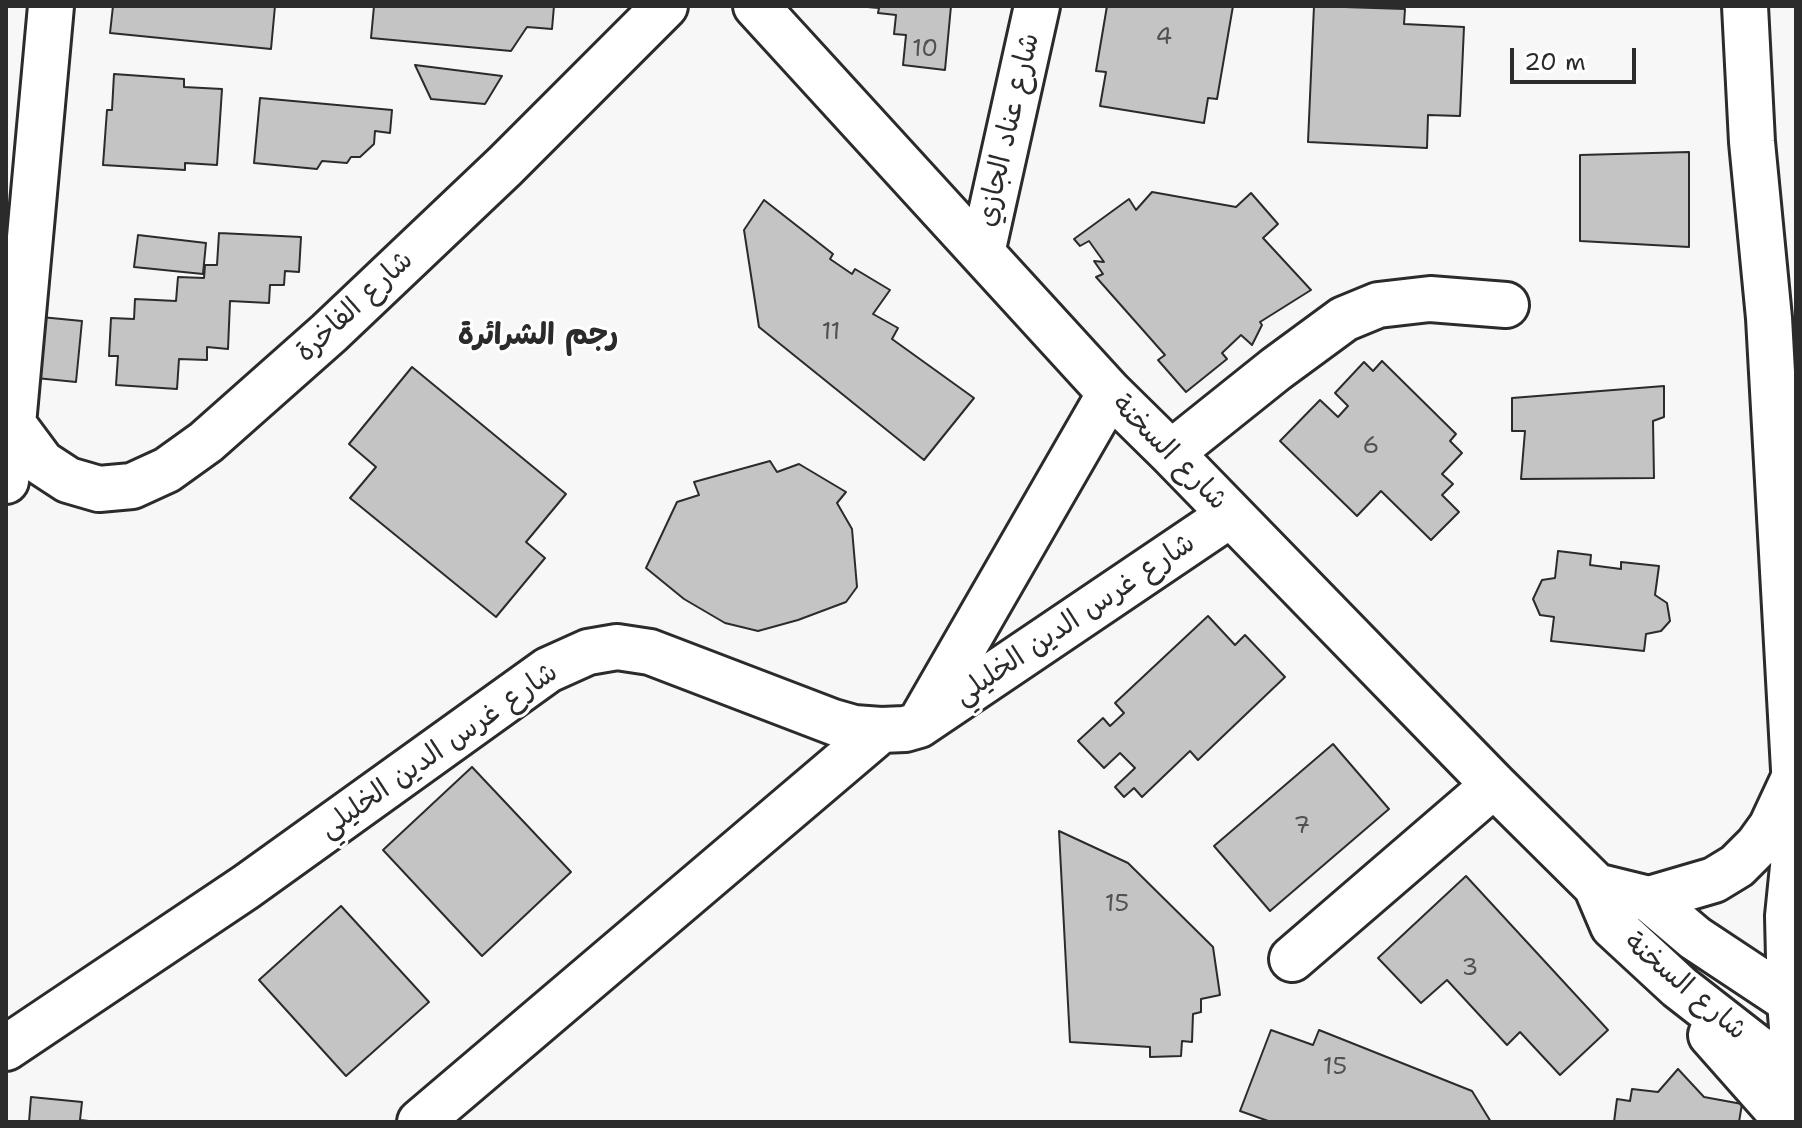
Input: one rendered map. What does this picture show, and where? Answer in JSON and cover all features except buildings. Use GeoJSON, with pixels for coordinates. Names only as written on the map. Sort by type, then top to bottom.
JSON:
{"type":"FeatureCollection","features":[{"type":"Feature","properties":{"kind":"street"},"geometry":{"type":"LineString","coordinates":[[6,481],[51,6]]}},
{"type":"Feature","properties":{"kind":"street","name":"شارع الفاخرة"},"geometry":{"type":"LineString","coordinates":[[13,424],[42,463],[68,480],[99,489],[132,486],[167,470],[206,442],[329,333],[505,166],[665,6]]}},
{"type":"Feature","properties":{"kind":"street","name":"شارع السخنة"},"geometry":{"type":"LineString","coordinates":[[756,6],[1110,393],[1596,886],[1613,926],[1679,987],[1756,1047],[1796,1070]]}},
{"type":"Feature","properties":{"kind":"street","name":"شارع عناد الجازي"},"geometry":{"type":"LineString","coordinates":[[982,253],[1037,6]]}},
{"type":"Feature","properties":{"kind":"street"},"geometry":{"type":"LineString","coordinates":[[1649,899],[1714,880],[1737,866],[1758,845],[1795,793],[1782,319],[1752,142],[1745,6]]}},
{"type":"Feature","properties":{"kind":"street"},"geometry":{"type":"LineString","coordinates":[[1171,453],[1344,319],[1378,305],[1430,299],[1506,305]]}},
{"type":"Feature","properties":{"kind":"street","name":"شارع غرس الدين الخليلي"},"geometry":{"type":"LineString","coordinates":[[900,728],[1110,393]]}},
{"type":"Feature","properties":{"kind":"street","name":"شارع غرس الدين الخليلي"},"geometry":{"type":"LineString","coordinates":[[6,1048],[246,887],[548,670],[588,652],[617,647],[650,652],[833,722],[854,728],[900,728],[1230,515]]}},
{"type":"Feature","properties":{"kind":"street"},"geometry":{"type":"LineString","coordinates":[[420,1122],[900,728]]}},
{"type":"Feature","properties":{"kind":"street"},"geometry":{"type":"LineString","coordinates":[[1292,959],[1494,785]]}},
{"type":"Feature","properties":{"kind":"street"},"geometry":{"type":"LineString","coordinates":[[1796,837],[1788,916],[1796,1081]]}},
{"type":"Feature","properties":{"kind":"street","name":"شارع السخنة"},"geometry":{"type":"LineString","coordinates":[[1596,886],[1649,899],[1695,938],[1793,1002]]}},
{"type":"Feature","properties":{"kind":"street"},"geometry":{"type":"LineString","coordinates":[[1679,987],[1706,1030],[1788,1122]]}},
{"type":"Feature","properties":{"kind":"district","name":"رجم الشرائرة"},"geometry":{"type":"Point","coordinates":[538,336]}}]}
